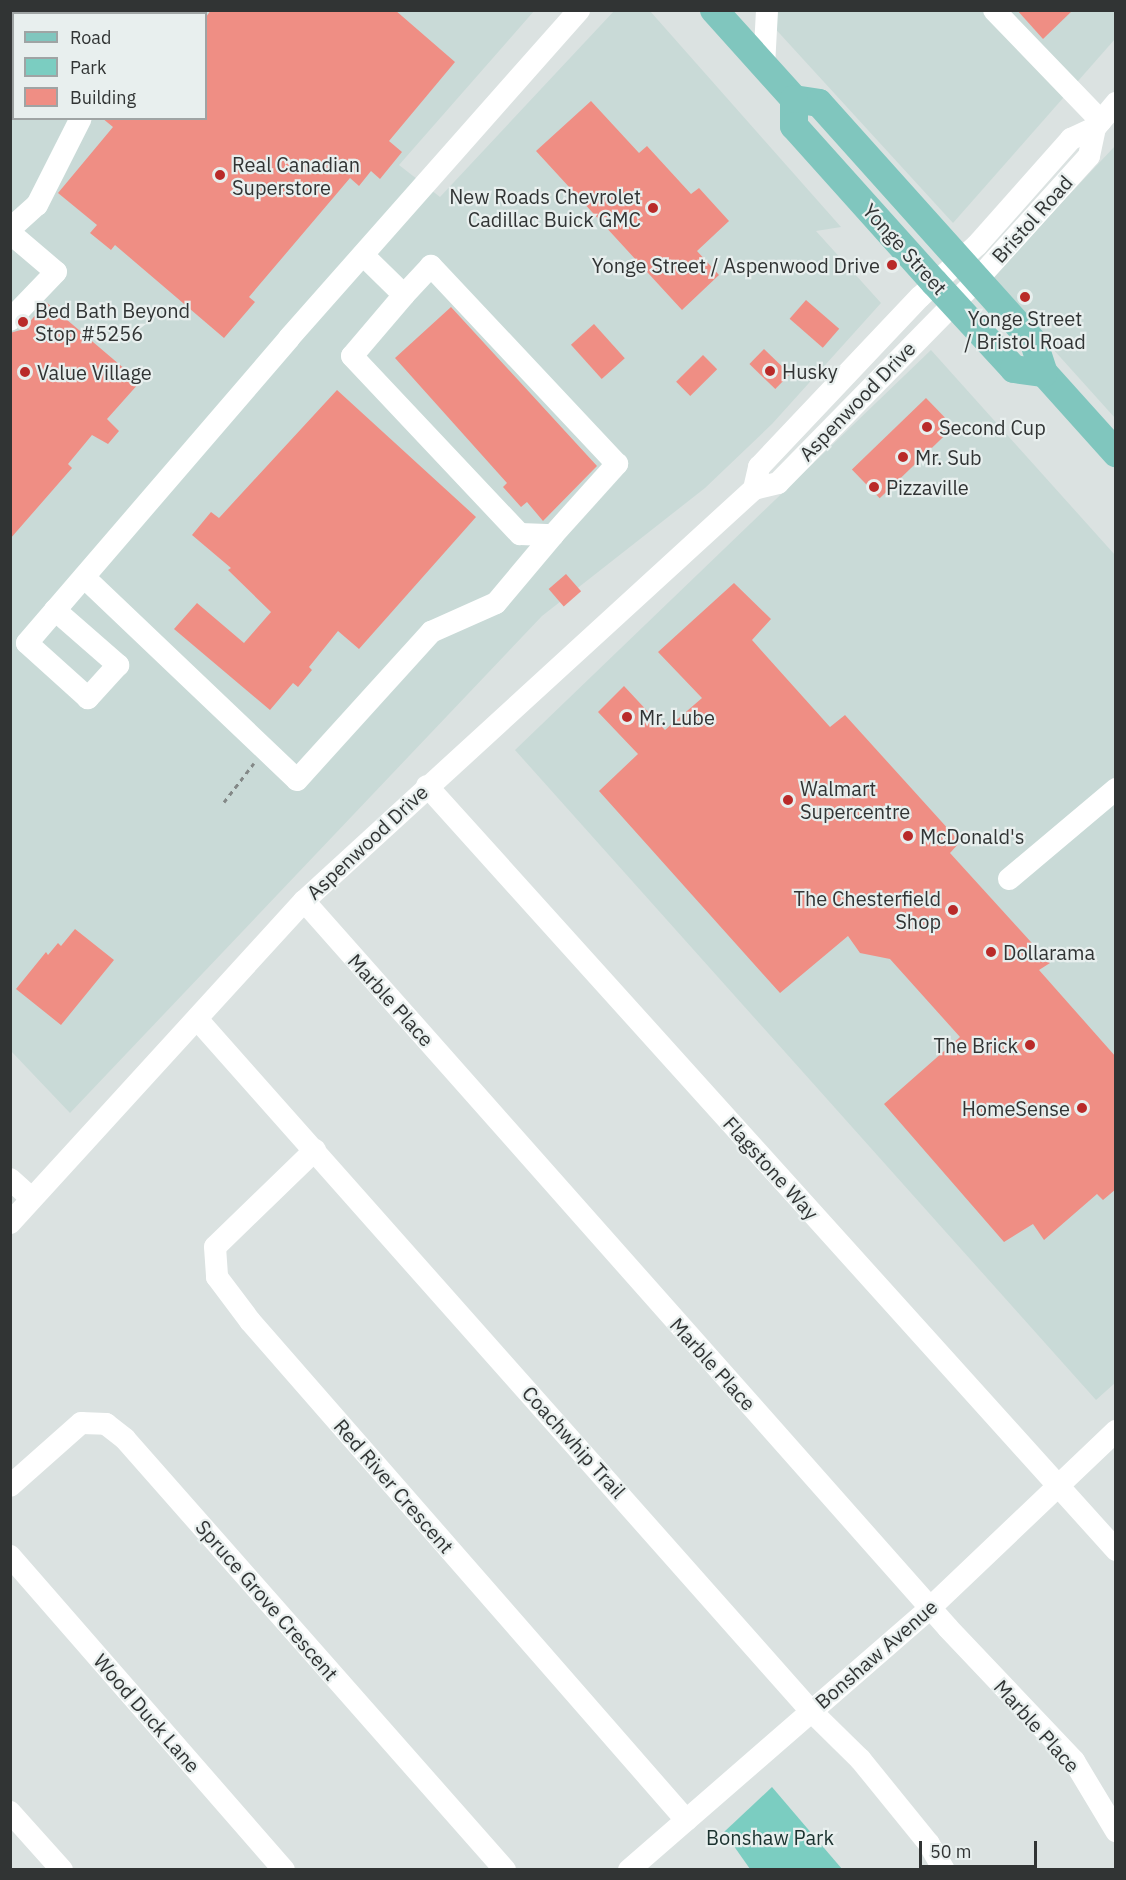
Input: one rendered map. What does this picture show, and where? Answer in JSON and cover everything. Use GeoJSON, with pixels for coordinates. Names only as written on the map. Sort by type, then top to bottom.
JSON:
{"type":"FeatureCollection","features":[{"type":"Feature","properties":{"kind":"main road"},"geometry":{"type":"LineString","coordinates":[[714,10],[794,99]]}},
{"type":"Feature","properties":{"kind":"main road","name":"Yonge Street"},"geometry":{"type":"LineString","coordinates":[[1044,373],[1014,369],[794,126],[794,99],[819,103],[1034,343],[1044,373],[1116,453]]}},
{"type":"Feature","properties":{"kind":"street"},"geometry":{"type":"LineString","coordinates":[[55,610],[579,10]]}},
{"type":"Feature","properties":{"kind":"street"},"geometry":{"type":"LineString","coordinates":[[764,66],[767,10]]}},
{"type":"Feature","properties":{"kind":"street"},"geometry":{"type":"LineString","coordinates":[[994,10],[1104,118]]}},
{"type":"Feature","properties":{"kind":"street","name":"Bristol Road"},"geometry":{"type":"LineString","coordinates":[[944,292],[969,270],[1071,139],[1104,118]]}},
{"type":"Feature","properties":{"kind":"street"},"geometry":{"type":"LineString","coordinates":[[10,320],[56,273],[10,231],[37,205],[80,120]]}},
{"type":"Feature","properties":{"kind":"street"},"geometry":{"type":"LineString","coordinates":[[363,255],[404,295]]}},
{"type":"Feature","properties":{"kind":"street"},"geometry":{"type":"LineString","coordinates":[[84,577],[297,780],[431,632],[496,603],[617,464],[431,266],[352,356],[520,534],[553,535]]}},
{"type":"Feature","properties":{"kind":"street","name":"Aspenwood Drive"},"geometry":{"type":"LineString","coordinates":[[10,1223],[304,901],[754,489],[759,467],[944,292]]}},
{"type":"Feature","properties":{"kind":"street","name":"Flagstone Way"},"geometry":{"type":"LineString","coordinates":[[427,786],[1116,1550]]}},
{"type":"Feature","properties":{"kind":"street"},"geometry":{"type":"LineString","coordinates":[[1009,879],[1116,789]]}},
{"type":"Feature","properties":{"kind":"street","name":"Marble Place"},"geometry":{"type":"LineString","coordinates":[[304,901],[930,1608],[1074,1761],[1116,1832]]}},
{"type":"Feature","properties":{"kind":"street","name":"Coachwhip Trail"},"geometry":{"type":"LineString","coordinates":[[197,1019],[811,1711],[860,1760],[929,1844],[944,1869]]}},
{"type":"Feature","properties":{"kind":"street","name":"Red River Crescent"},"geometry":{"type":"LineString","coordinates":[[315,1150],[215,1247],[217,1277],[250,1321],[686,1820]]}},
{"type":"Feature","properties":{"kind":"street"},"geometry":{"type":"LineString","coordinates":[[10,1179],[31,1198]]}},
{"type":"Feature","properties":{"kind":"street","name":"Spruce Grove Crescent"},"geometry":{"type":"LineString","coordinates":[[10,1486],[81,1423],[106,1424],[125,1439],[505,1869]]}},
{"type":"Feature","properties":{"kind":"street","name":"Bonshaw Avenue"},"geometry":{"type":"LineString","coordinates":[[629,1869],[930,1608],[1116,1431]]}},
{"type":"Feature","properties":{"kind":"street","name":"Wood Duck Lane"},"geometry":{"type":"LineString","coordinates":[[10,1556],[284,1869]]}},
{"type":"Feature","properties":{"kind":"street"},"geometry":{"type":"LineString","coordinates":[[10,1812],[62,1869]]}},
{"type":"Feature","properties":{"kind":"path"},"geometry":{"type":"LineString","coordinates":[[224,802],[264,749]]}},
{"type":"Feature","properties":{"kind":"shaded area"},"geometry":{"type":"Polygon","coordinates":[[[11,11],[534,11],[399,165],[440,197],[614,11],[650,11],[841,227],[816,231],[881,303],[772,424],[705,488],[542,616],[70,1113],[11,1051],[11,11]]]}},
{"type":"Feature","properties":{"kind":"shaded area"},"geometry":{"type":"Polygon","coordinates":[[[759,11],[1115,11],[1115,39],[953,223],[759,11]]]}},
{"type":"Feature","properties":{"kind":"shaded area"},"geometry":{"type":"Polygon","coordinates":[[[1115,146],[1115,418],[990,279],[1115,146]]]}},
{"type":"Feature","properties":{"kind":"shaded area"},"geometry":{"type":"Polygon","coordinates":[[[931,350],[1115,555],[1115,1383],[1096,1400],[515,750],[931,350]]]}},
{"type":"Feature","properties":{"kind":"green space","name":"Bonshaw Park"},"geometry":{"type":"Polygon","coordinates":[[[772,1787],[842,1869],[750,1869],[724,1832],[772,1787]]]}},
{"type":"Feature","properties":{"kind":"building","name":"Real Canadian Superstore"},"geometry":{"type":"Polygon","coordinates":[[[211,10],[395,10],[455,62],[389,141],[402,152],[380,179],[371,171],[359,186],[350,178],[249,297],[255,302],[224,338],[115,245],[111,250],[90,233],[97,225],[58,193],[113,127],[104,120],[207,120],[207,16],[211,10]]]}},
{"type":"Feature","properties":{"kind":"building"},"geometry":{"type":"Polygon","coordinates":[[[1017,10],[1073,10],[1043,39],[1017,10]]]}},
{"type":"Feature","properties":{"kind":"building","name":"New Roads Chevrolet Cadillac Buick GMC"},"geometry":{"type":"Polygon","coordinates":[[[591,101],[639,153],[647,146],[691,194],[699,188],[729,221],[697,251],[719,275],[682,310],[536,151],[591,101]]]}},
{"type":"Feature","properties":{"kind":"building"},"geometry":{"type":"Polygon","coordinates":[[[806,300],[839,329],[823,348],[790,319],[806,300]]]}},
{"type":"Feature","properties":{"kind":"building"},"geometry":{"type":"Polygon","coordinates":[[[46,302],[140,382],[107,419],[119,431],[108,444],[92,435],[68,464],[72,468],[10,539],[10,333],[24,329],[46,302]]]}},
{"type":"Feature","properties":{"kind":"building"},"geometry":{"type":"Polygon","coordinates":[[[451,307],[597,466],[543,521],[527,502],[521,507],[503,487],[507,483],[395,358],[451,307]]]}},
{"type":"Feature","properties":{"kind":"building"},"geometry":{"type":"Polygon","coordinates":[[[594,324],[625,358],[602,379],[571,345],[594,324]]]}},
{"type":"Feature","properties":{"kind":"building"},"geometry":{"type":"Polygon","coordinates":[[[764,349],[790,374],[775,389],[749,364],[764,349]]]}},
{"type":"Feature","properties":{"kind":"building"},"geometry":{"type":"Polygon","coordinates":[[[703,355],[717,369],[690,396],[676,382],[703,355]]]}},
{"type":"Feature","properties":{"kind":"building"},"geometry":{"type":"Polygon","coordinates":[[[337,390],[476,517],[359,649],[338,631],[309,667],[312,670],[298,687],[293,683],[270,710],[174,629],[197,603],[244,643],[271,612],[228,570],[231,568],[192,535],[211,512],[219,518],[337,390]]]}},
{"type":"Feature","properties":{"kind":"building"},"geometry":{"type":"Polygon","coordinates":[[[926,398],[954,427],[880,498],[852,470],[926,398]]]}},
{"type":"Feature","properties":{"kind":"building"},"geometry":{"type":"Polygon","coordinates":[[[566,574],[581,591],[564,606],[549,589],[566,574]]]}},
{"type":"Feature","properties":{"kind":"building"},"geometry":{"type":"Polygon","coordinates":[[[734,583],[771,619],[752,640],[830,727],[845,715],[960,842],[950,853],[1050,963],[1039,970],[1116,1057],[1116,1189],[1103,1200],[1097,1194],[1044,1240],[1033,1224],[1004,1242],[884,1104],[960,1037],[890,959],[860,953],[848,936],[780,993],[599,791],[638,754],[598,712],[624,686],[665,730],[702,698],[658,652],[734,583]]]}},
{"type":"Feature","properties":{"kind":"building"},"geometry":{"type":"Polygon","coordinates":[[[75,929],[114,960],[61,1025],[16,989],[46,952],[48,955],[58,943],[61,946],[75,929]]]}},
{"type":"Feature","properties":{"kind":"place","name":"Real Canadian Superstore"},"geometry":{"type":"Point","coordinates":[220,175]}},
{"type":"Feature","properties":{"kind":"place","name":"New Roads Chevrolet Cadillac Buick GMC"},"geometry":{"type":"Point","coordinates":[653,208]}},
{"type":"Feature","properties":{"kind":"place","name":"Yonge Street / Aspenwood Drive"},"geometry":{"type":"Point","coordinates":[892,265]}},
{"type":"Feature","properties":{"kind":"place","name":"Yonge Street / Bristol Road"},"geometry":{"type":"Point","coordinates":[1025,297]}},
{"type":"Feature","properties":{"kind":"place","name":"Bed Bath Beyond Stop #5256"},"geometry":{"type":"Point","coordinates":[23,322]}},
{"type":"Feature","properties":{"kind":"place","name":"Husky"},"geometry":{"type":"Point","coordinates":[770,371]}},
{"type":"Feature","properties":{"kind":"place","name":"Value Village"},"geometry":{"type":"Point","coordinates":[25,372]}},
{"type":"Feature","properties":{"kind":"place","name":"Second Cup"},"geometry":{"type":"Point","coordinates":[927,427]}},
{"type":"Feature","properties":{"kind":"place","name":"Mr. Sub"},"geometry":{"type":"Point","coordinates":[903,457]}},
{"type":"Feature","properties":{"kind":"place","name":"Pizzaville"},"geometry":{"type":"Point","coordinates":[874,487]}},
{"type":"Feature","properties":{"kind":"place","name":"Mr. Lube"},"geometry":{"type":"Point","coordinates":[627,717]}},
{"type":"Feature","properties":{"kind":"place","name":"Walmart Supercentre"},"geometry":{"type":"Point","coordinates":[788,800]}},
{"type":"Feature","properties":{"kind":"place","name":"McDonald's"},"geometry":{"type":"Point","coordinates":[908,836]}},
{"type":"Feature","properties":{"kind":"place","name":"The Chesterfield Shop"},"geometry":{"type":"Point","coordinates":[953,910]}},
{"type":"Feature","properties":{"kind":"place","name":"Dollarama"},"geometry":{"type":"Point","coordinates":[991,952]}},
{"type":"Feature","properties":{"kind":"place","name":"The Brick"},"geometry":{"type":"Point","coordinates":[1030,1045]}},
{"type":"Feature","properties":{"kind":"place","name":"HomeSense"},"geometry":{"type":"Point","coordinates":[1082,1108]}}]}
